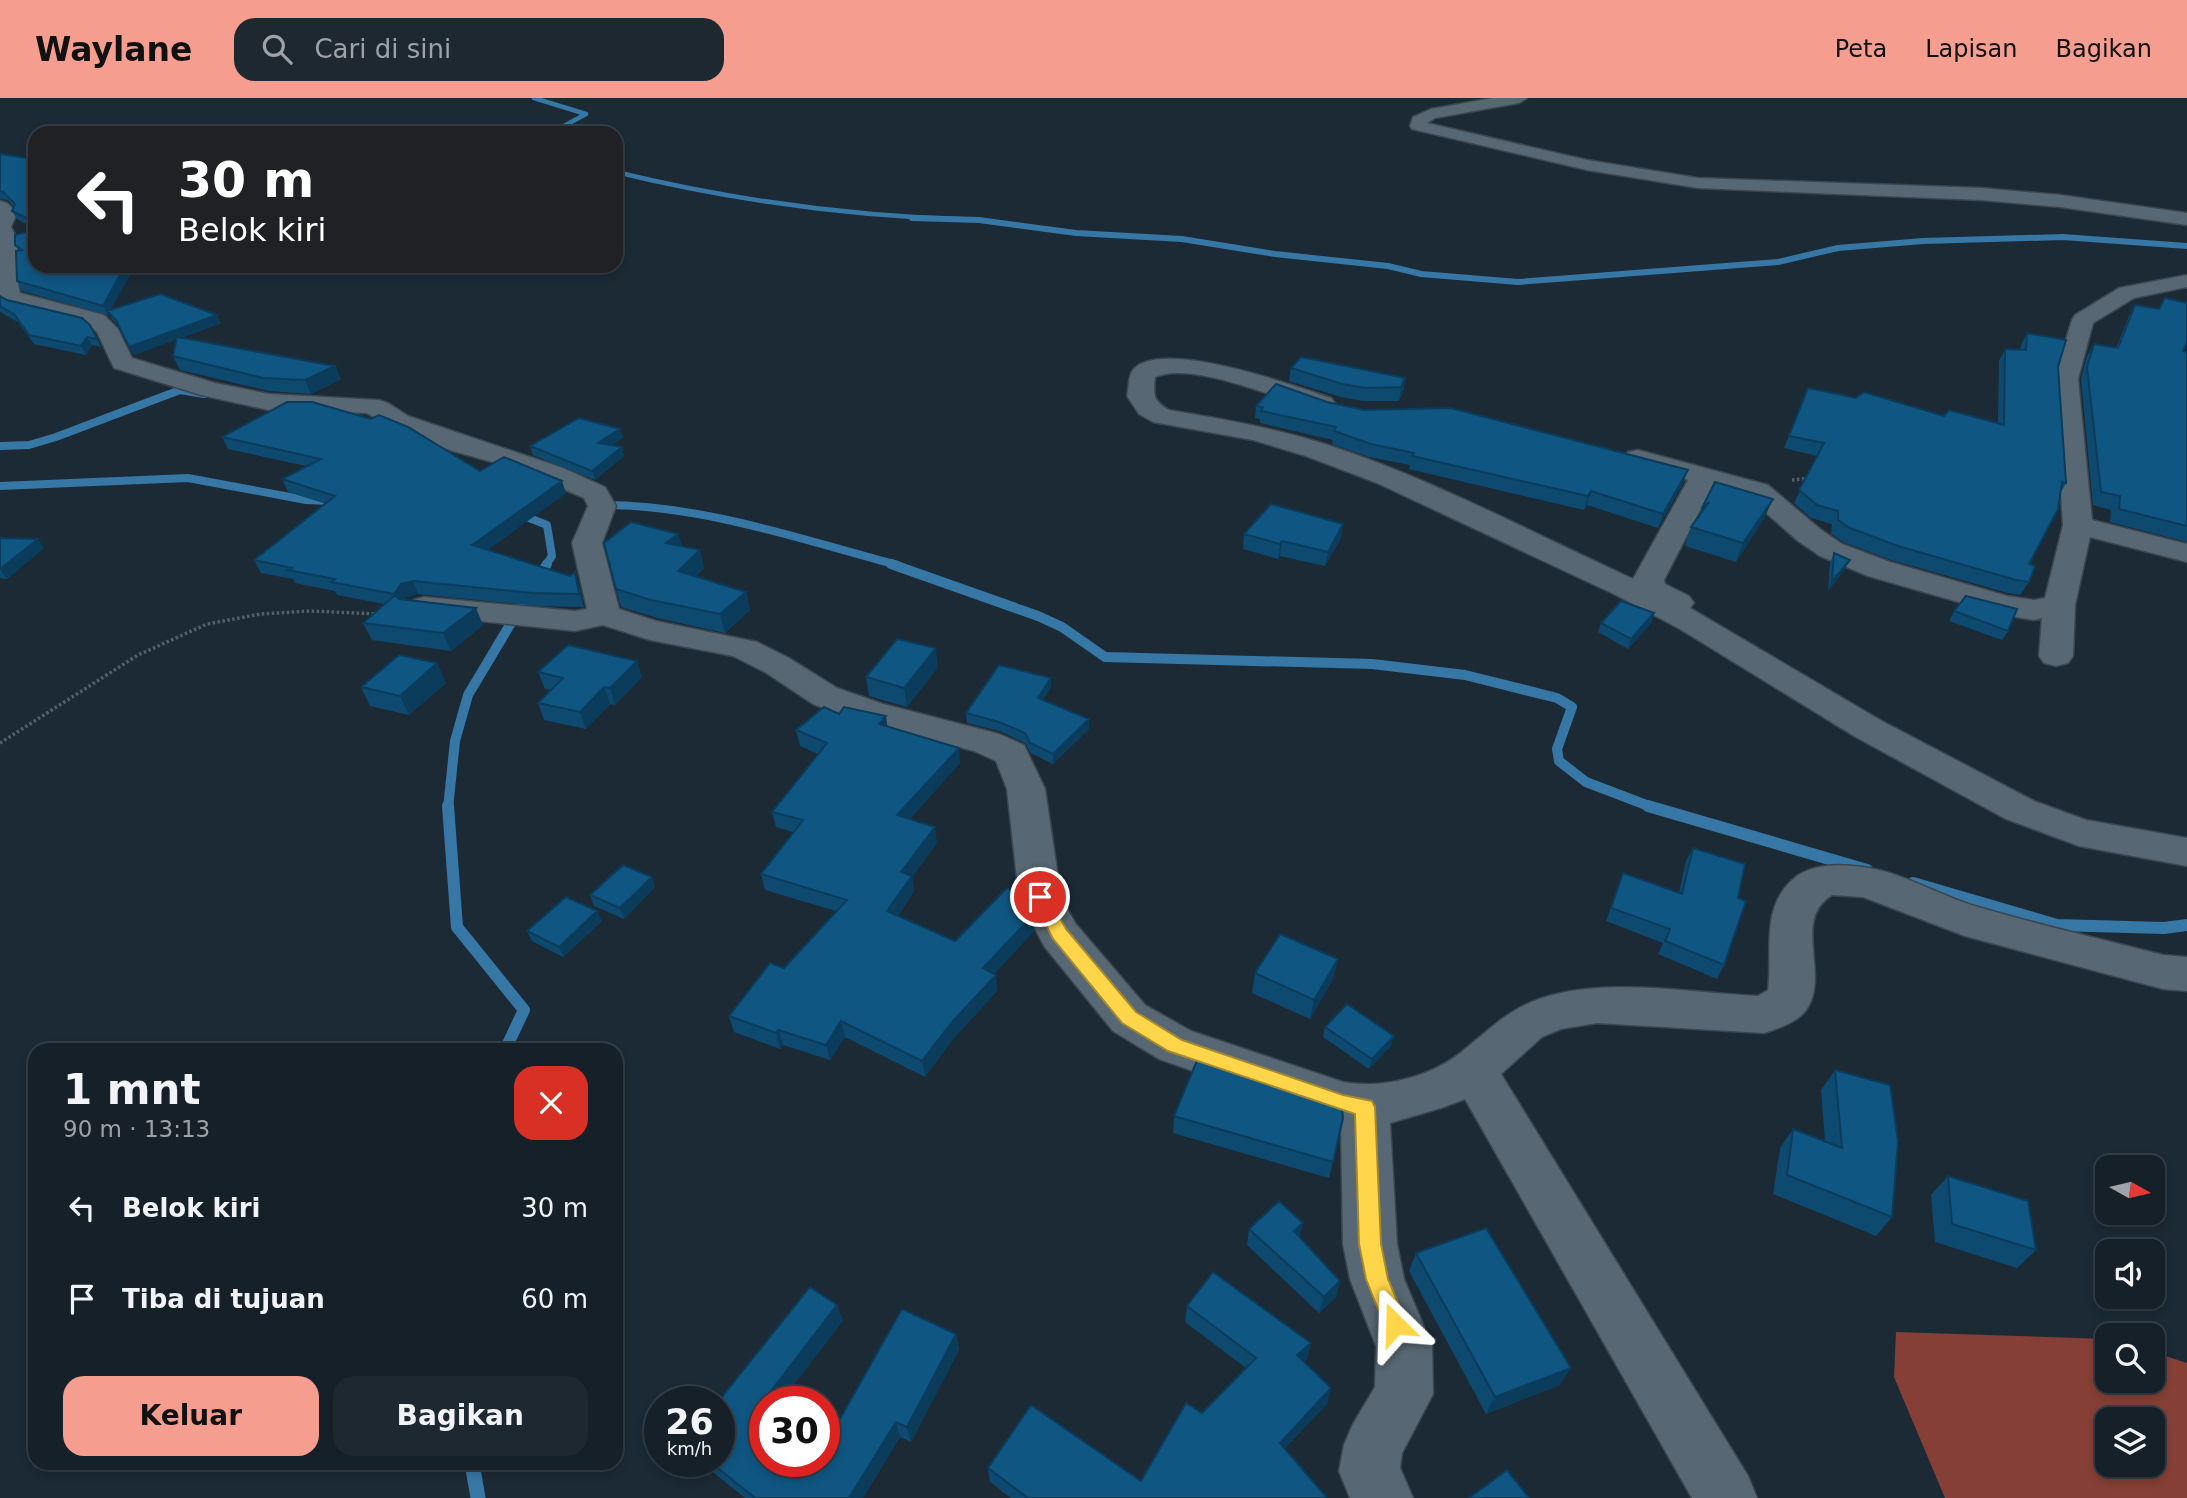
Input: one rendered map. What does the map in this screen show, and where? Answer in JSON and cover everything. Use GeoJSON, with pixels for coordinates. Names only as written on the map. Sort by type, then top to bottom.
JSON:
{"type":"FeatureCollection","features":[{"type":"Feature","properties":{"kind":"street"},"geometry":{"type":"LineString","coordinates":[[1519,98],[1431,114],[1419,120],[1418,127],[1587,165],[1698,183],[1981,194],[2060,201],[2187,219]]}},
{"type":"Feature","properties":{"kind":"street"},"geometry":{"type":"LineString","coordinates":[[10,213],[1,227],[9,240],[6,280],[10,298],[64,310],[102,323],[110,335],[114,352],[123,363],[210,390],[270,402],[369,405],[379,408],[399,422],[462,445],[527,463],[595,493],[602,506],[587,543],[598,596],[605,615]]}},
{"type":"Feature","properties":{"kind":"street"},"geometry":{"type":"LineString","coordinates":[[2056,656],[2059,606],[2078,525],[2066,379],[2083,320],[2127,293],[2187,281]]}},
{"type":"Feature","properties":{"kind":"street"},"geometry":{"type":"LineString","coordinates":[[1354,410],[1335,407],[1253,379],[1184,366],[1149,368],[1143,373],[1140,396],[1148,409],[1162,417],[1256,433],[1316,450],[1387,477],[1627,588],[1692,622],[1867,728],[2020,810],[2079,832],[2130,844],[2187,852]]}},
{"type":"Feature","properties":{"kind":"street"},"geometry":{"type":"LineString","coordinates":[[1611,451],[1758,491],[1809,535],[1854,560],[2004,605],[2034,610],[2059,606]]}},
{"type":"Feature","properties":{"kind":"street"},"geometry":{"type":"LineString","coordinates":[[1692,622],[1695,616],[1691,609],[1651,589],[1647,580],[1704,476]]}},
{"type":"Feature","properties":{"kind":"street"},"geometry":{"type":"LineString","coordinates":[[2078,525],[2187,553]]}},
{"type":"Feature","properties":{"kind":"street"},"geometry":{"type":"LineString","coordinates":[[418,607],[550,620],[576,621],[605,615],[650,630],[745,649],[777,665],[825,696],[872,713],[986,742],[1011,754],[1027,789],[1040,897],[1059,934],[1129,1018],[1175,1045],[1343,1103],[1365,1107],[1441,1088],[1473,1070],[1526,1024],[1556,1012],[1597,1004],[1764,1014],[1789,1000],[1793,968],[1791,923],[1794,907],[1808,890],[1825,880],[1864,882],[1914,898],[1965,920],[2163,972],[2187,974]]}},
{"type":"Feature","properties":{"kind":"street"},"geometry":{"type":"LineString","coordinates":[[1473,1070],[1726,1498]]}},
{"type":"Feature","properties":{"kind":"street"},"geometry":{"type":"LineString","coordinates":[[1365,1107],[1370,1244],[1377,1279],[1404,1346],[1404,1394],[1374,1446],[1369,1471],[1382,1498]]}},
{"type":"Feature","properties":{"kind":"path"},"geometry":{"type":"LineString","coordinates":[[1758,491],[1798,478],[1824,478]]}},
{"type":"Feature","properties":{"kind":"path"},"geometry":{"type":"LineString","coordinates":[[0,743],[138,655],[207,624],[261,614],[310,611],[367,615],[418,607]]}},
{"type":"Feature","properties":{"kind":"shaded area"},"geometry":{"type":"Polygon","coordinates":[[[1896,1332],[2095,1339],[2095,1393],[2165,1393],[2165,1356],[2187,1363],[2187,1498],[1945,1498],[1894,1377],[1896,1332]]]}},
{"type":"Feature","properties":{"kind":"building"},"geometry":{"type":"Polygon","coordinates":[[[0,154],[28,158],[28,219],[12,211],[15,204],[0,191],[0,154]]]}},
{"type":"Feature","properties":{"kind":"building"},"geometry":{"type":"Polygon","coordinates":[[[28,232],[28,273],[121,273],[103,306],[17,281],[16,251],[22,250],[15,245],[15,235],[28,232]]]}},
{"type":"Feature","properties":{"kind":"building"},"geometry":{"type":"Polygon","coordinates":[[[160,294],[217,315],[129,347],[116,320],[107,311],[160,294]]]}},
{"type":"Feature","properties":{"kind":"building"},"geometry":{"type":"Polygon","coordinates":[[[0,296],[82,318],[90,325],[97,339],[87,337],[81,346],[29,335],[14,314],[0,306],[0,296]]]}},
{"type":"Feature","properties":{"kind":"building"},"geometry":{"type":"Polygon","coordinates":[[[2165,298],[2187,303],[2187,342],[2183,351],[2187,352],[2187,526],[2119,509],[2120,496],[2101,492],[2087,367],[2094,344],[2118,348],[2135,305],[2159,309],[2165,298]]]}},
{"type":"Feature","properties":{"kind":"building"},"geometry":{"type":"Polygon","coordinates":[[[2027,333],[2066,340],[2058,367],[2066,483],[2062,482],[2058,509],[2029,564],[2035,566],[2029,582],[1898,546],[1850,528],[1838,520],[1838,511],[1817,505],[1799,490],[1824,443],[1789,436],[1808,388],[1856,398],[1864,392],[1944,416],[1949,410],[2004,425],[2005,349],[2026,350],[2027,333]]]}},
{"type":"Feature","properties":{"kind":"building"},"geometry":{"type":"Polygon","coordinates":[[[177,337],[335,366],[305,380],[263,378],[173,356],[177,337]]]}},
{"type":"Feature","properties":{"kind":"building"},"geometry":{"type":"Polygon","coordinates":[[[1301,357],[1405,378],[1401,387],[1365,388],[1342,384],[1291,368],[1301,357]]]}},
{"type":"Feature","properties":{"kind":"building"},"geometry":{"type":"Polygon","coordinates":[[[1276,384],[1327,402],[1364,410],[1451,408],[1688,470],[1663,514],[1591,491],[1588,496],[1412,456],[1414,453],[1371,444],[1334,431],[1336,427],[1261,411],[1263,407],[1256,406],[1276,384]]]}},
{"type":"Feature","properties":{"kind":"building"},"geometry":{"type":"Polygon","coordinates":[[[287,402],[312,402],[371,419],[379,415],[408,427],[480,471],[504,457],[562,481],[472,545],[570,576],[575,572],[579,594],[532,593],[413,581],[401,584],[394,594],[331,582],[335,579],[254,560],[335,496],[282,479],[321,459],[222,437],[287,402]]]}},
{"type":"Feature","properties":{"kind":"building"},"geometry":{"type":"Polygon","coordinates":[[[579,418],[620,429],[598,443],[622,447],[592,471],[530,446],[579,418]]]}},
{"type":"Feature","properties":{"kind":"building"},"geometry":{"type":"Polygon","coordinates":[[[1715,482],[1773,499],[1743,543],[1691,527],[1709,502],[1703,506],[1715,482]]]}},
{"type":"Feature","properties":{"kind":"building"},"geometry":{"type":"Polygon","coordinates":[[[1271,504],[1343,524],[1328,552],[1282,541],[1280,544],[1244,534],[1271,504]]]}},
{"type":"Feature","properties":{"kind":"building"},"geometry":{"type":"Polygon","coordinates":[[[631,522],[678,534],[666,543],[700,550],[678,571],[746,592],[720,614],[651,600],[616,589],[604,543],[631,522]]]}},
{"type":"Feature","properties":{"kind":"building"},"geometry":{"type":"Polygon","coordinates":[[[0,538],[38,539],[0,569],[0,538]]]}},
{"type":"Feature","properties":{"kind":"building"},"geometry":{"type":"Polygon","coordinates":[[[1834,553],[1850,560],[1832,581],[1834,553]]]}},
{"type":"Feature","properties":{"kind":"building"},"geometry":{"type":"Polygon","coordinates":[[[395,595],[399,599],[476,608],[443,633],[363,623],[395,595]]]}},
{"type":"Feature","properties":{"kind":"building"},"geometry":{"type":"Polygon","coordinates":[[[1966,596],[2017,609],[2008,631],[1954,611],[1966,596]]]}},
{"type":"Feature","properties":{"kind":"building"},"geometry":{"type":"Polygon","coordinates":[[[1621,601],[1654,613],[1631,639],[1601,623],[1621,601]]]}},
{"type":"Feature","properties":{"kind":"building"},"geometry":{"type":"Polygon","coordinates":[[[897,639],[936,648],[904,688],[866,677],[897,639]]]}},
{"type":"Feature","properties":{"kind":"building"},"geometry":{"type":"Polygon","coordinates":[[[568,645],[637,661],[610,688],[604,687],[580,712],[538,703],[563,678],[538,672],[568,645]]]}},
{"type":"Feature","properties":{"kind":"building"},"geometry":{"type":"Polygon","coordinates":[[[399,655],[437,663],[400,696],[361,687],[399,655]]]}},
{"type":"Feature","properties":{"kind":"building"},"geometry":{"type":"Polygon","coordinates":[[[999,665],[1051,678],[1038,698],[1089,719],[1053,754],[1030,743],[1025,733],[966,713],[999,665]]]}},
{"type":"Feature","properties":{"kind":"building"},"geometry":{"type":"Polygon","coordinates":[[[824,707],[839,714],[844,707],[886,716],[879,724],[959,748],[897,815],[935,827],[901,872],[912,876],[887,911],[955,941],[1007,888],[1023,896],[1033,915],[983,968],[996,975],[952,1022],[922,1061],[841,1021],[826,1045],[778,1030],[776,1033],[729,1016],[770,963],[784,968],[847,900],[761,874],[803,820],[772,812],[827,743],[796,730],[824,707]]]}},
{"type":"Feature","properties":{"kind":"building"},"geometry":{"type":"Polygon","coordinates":[[[1693,848],[1745,864],[1738,898],[1746,901],[1724,965],[1665,941],[1670,929],[1611,908],[1623,873],[1682,894],[1693,848]]]}},
{"type":"Feature","properties":{"kind":"building"},"geometry":{"type":"Polygon","coordinates":[[[623,865],[652,877],[620,908],[590,895],[623,865]]]}},
{"type":"Feature","properties":{"kind":"building"},"geometry":{"type":"Polygon","coordinates":[[[566,897],[597,911],[559,947],[527,931],[566,897]]]}},
{"type":"Feature","properties":{"kind":"building"},"geometry":{"type":"Polygon","coordinates":[[[1280,934],[1338,959],[1314,1000],[1255,973],[1280,934]]]}},
{"type":"Feature","properties":{"kind":"building"},"geometry":{"type":"Polygon","coordinates":[[[1347,1004],[1394,1036],[1372,1059],[1325,1027],[1347,1004]]]}},
{"type":"Feature","properties":{"kind":"building"},"geometry":{"type":"Polygon","coordinates":[[[1198,1058],[1342,1108],[1343,1118],[1333,1162],[1174,1116],[1198,1058]]]}},
{"type":"Feature","properties":{"kind":"building"},"geometry":{"type":"Polygon","coordinates":[[[1835,1070],[1890,1085],[1898,1141],[1892,1217],[1787,1175],[1793,1129],[1842,1148],[1835,1070]]]}},
{"type":"Feature","properties":{"kind":"building"},"geometry":{"type":"Polygon","coordinates":[[[1948,1176],[2028,1201],[2036,1250],[1952,1224],[1948,1176]]]}},
{"type":"Feature","properties":{"kind":"building"},"geometry":{"type":"Polygon","coordinates":[[[1279,1201],[1303,1223],[1294,1231],[1340,1281],[1324,1297],[1249,1229],[1279,1201]]]}},
{"type":"Feature","properties":{"kind":"building"},"geometry":{"type":"Polygon","coordinates":[[[1486,1228],[1571,1368],[1495,1397],[1416,1253],[1486,1228]]]}},
{"type":"Feature","properties":{"kind":"building"},"geometry":{"type":"Polygon","coordinates":[[[1213,1272],[1311,1343],[1297,1355],[1331,1388],[1280,1443],[1327,1498],[1028,1498],[988,1468],[1031,1405],[1141,1481],[1186,1403],[1202,1413],[1256,1358],[1187,1306],[1213,1272]]]}},
{"type":"Feature","properties":{"kind":"building"},"geometry":{"type":"Polygon","coordinates":[[[810,1287],[837,1305],[775,1386],[749,1386],[749,1477],[840,1477],[840,1419],[902,1309],[956,1334],[907,1427],[896,1422],[849,1498],[755,1498],[729,1477],[735,1477],[735,1386],[731,1386],[810,1287]]]}},
{"type":"Feature","properties":{"kind":"building"},"geometry":{"type":"Polygon","coordinates":[[[1507,1470],[1529,1498],[1469,1498],[1507,1470]]]}},
{"type":"Feature","properties":{"kind":"waterway"},"geometry":{"type":"LineString","coordinates":[[534,98],[586,114],[564,126]]}},
{"type":"Feature","properties":{"kind":"waterway"},"geometry":{"type":"LineString","coordinates":[[623,174],[797,206],[980,220]]}},
{"type":"Feature","properties":{"kind":"waterway"},"geometry":{"type":"LineString","coordinates":[[912,218],[979,220],[1076,233],[1182,239],[1275,254],[1388,266],[1421,274],[1518,282],[1778,262],[1838,248],[1923,241],[2063,237],[2187,246]]}},
{"type":"Feature","properties":{"kind":"waterway"},"geometry":{"type":"LineString","coordinates":[[0,446],[29,445],[56,437],[180,390],[204,394]]}},
{"type":"Feature","properties":{"kind":"waterway"},"geometry":{"type":"LineString","coordinates":[[0,486],[188,478],[306,500],[330,501]]}},
{"type":"Feature","properties":{"kind":"waterway"},"geometry":{"type":"LineString","coordinates":[[604,505],[715,517],[898,565]]}},
{"type":"Feature","properties":{"kind":"waterway"},"geometry":{"type":"LineString","coordinates":[[519,514],[547,525],[552,556],[546,565]]}},
{"type":"Feature","properties":{"kind":"waterway"},"geometry":{"type":"LineString","coordinates":[[538,579],[547,564]]}},
{"type":"Feature","properties":{"kind":"waterway"},"geometry":{"type":"LineString","coordinates":[[891,564],[1038,616],[1062,627],[1105,657],[1372,664],[1465,675],[1557,698],[1572,707],[1557,749],[1559,761],[1586,782],[1651,807]]}},
{"type":"Feature","properties":{"kind":"waterway"},"geometry":{"type":"LineString","coordinates":[[448,807],[455,741],[468,695],[529,593]]}},
{"type":"Feature","properties":{"kind":"waterway"},"geometry":{"type":"LineString","coordinates":[[448,807],[457,927],[524,1010],[508,1043]]}},
{"type":"Feature","properties":{"kind":"waterway"},"geometry":{"type":"LineString","coordinates":[[1651,807],[1867,870]]}},
{"type":"Feature","properties":{"kind":"waterway"},"geometry":{"type":"LineString","coordinates":[[1913,883],[2057,925],[2164,928],[2187,925]]}},
{"type":"Feature","properties":{"kind":"waterway"},"geometry":{"type":"LineString","coordinates":[[473,1470],[478,1498]]}},
{"type":"Feature","properties":{"kind":"route"},"geometry":{"type":"LineString","coordinates":[[1040,897],[1059,934],[1129,1018],[1175,1045],[1343,1103],[1365,1107],[1370,1244],[1377,1279],[1395,1324]]}}]}
